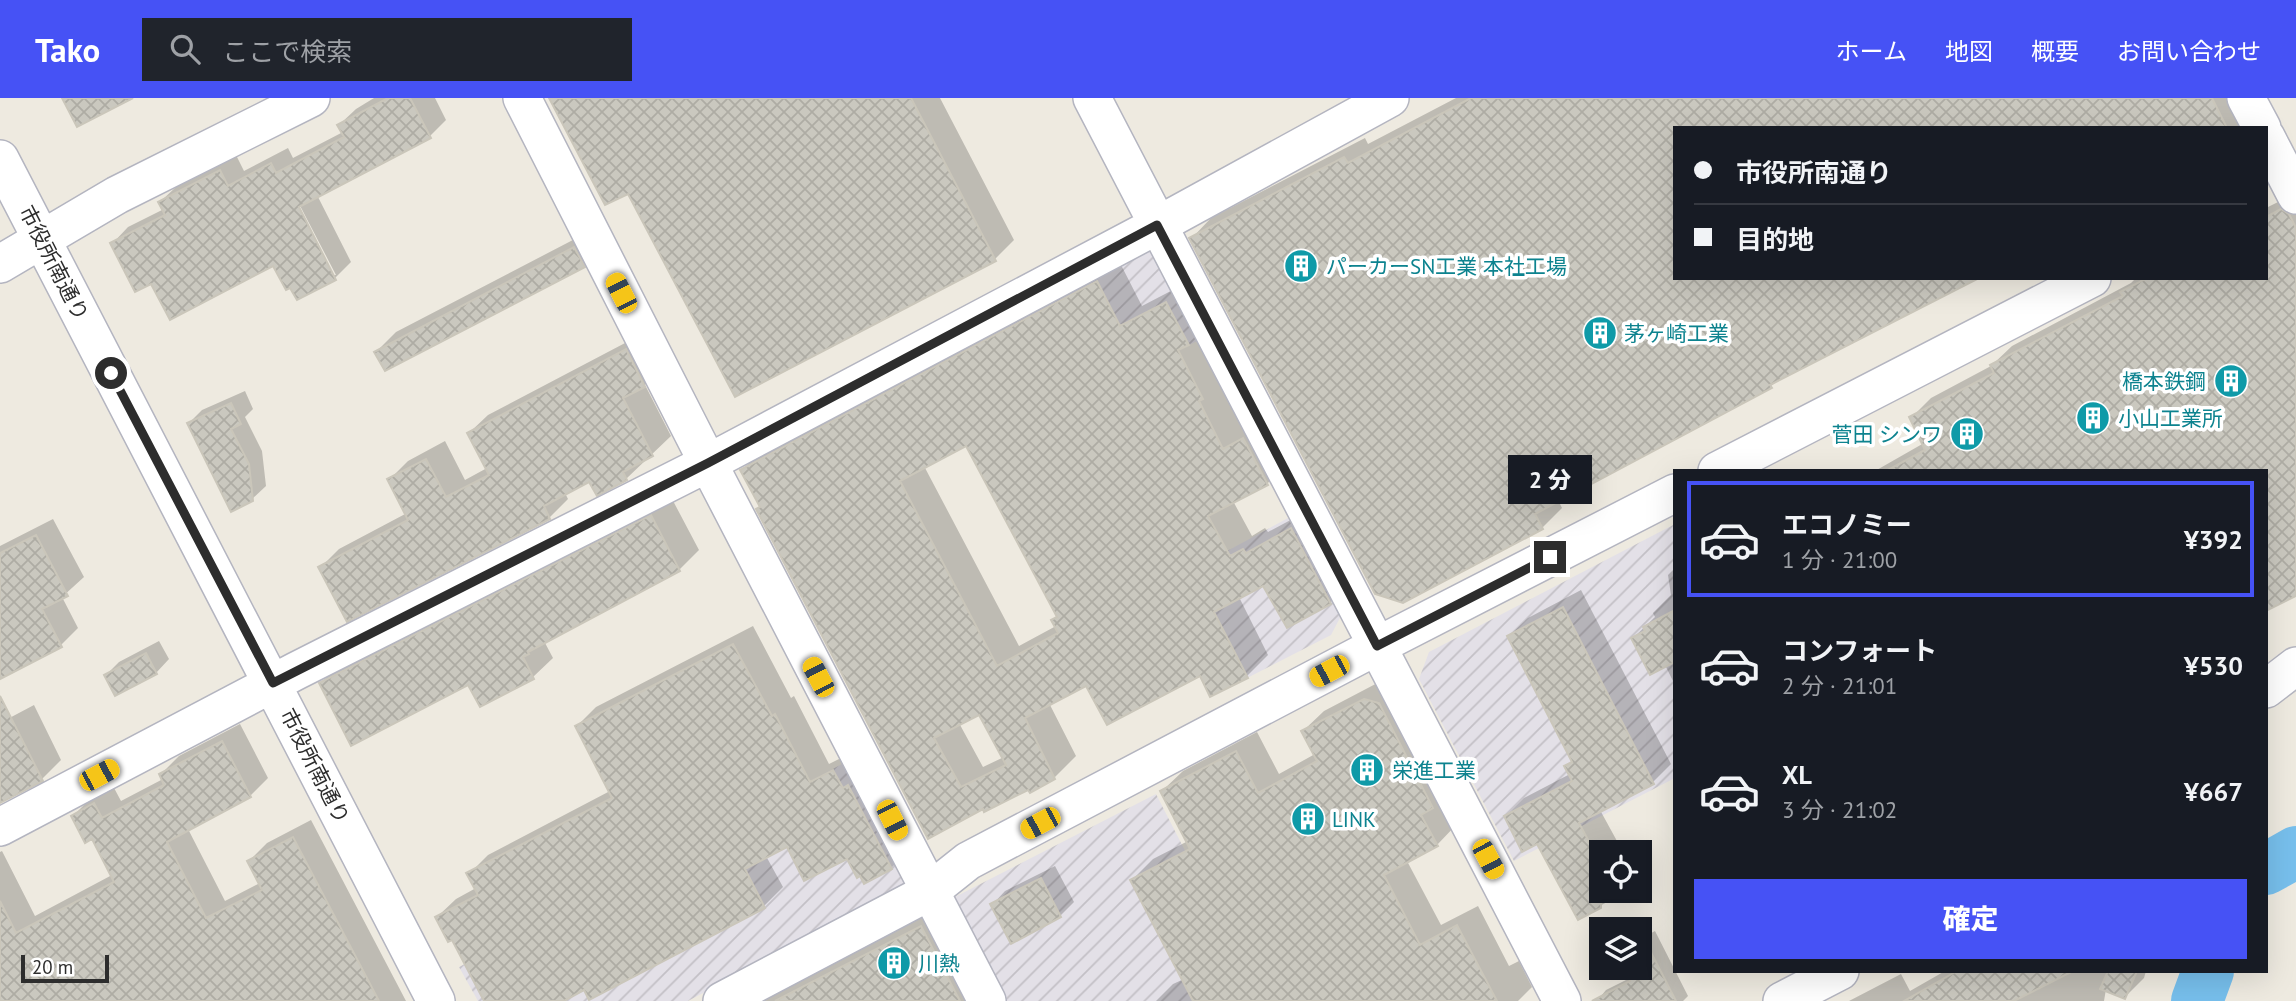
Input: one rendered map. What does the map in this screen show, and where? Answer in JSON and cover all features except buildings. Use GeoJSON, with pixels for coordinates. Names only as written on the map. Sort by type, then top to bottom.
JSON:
{"type":"FeatureCollection","features":[{"type":"Feature","properties":{"kind":"street"},"geometry":{"type":"LineString","coordinates":[[0,264],[117,195],[312,98]]}},
{"type":"Feature","properties":{"kind":"street"},"geometry":{"type":"LineString","coordinates":[[522,98],[987,1001]]}},
{"type":"Feature","properties":{"kind":"street"},"geometry":{"type":"LineString","coordinates":[[1091,98],[1562,1001]]}},
{"type":"Feature","properties":{"kind":"street"},"geometry":{"type":"LineString","coordinates":[[0,827],[273,683],[708,463],[1390,98]]}},
{"type":"Feature","properties":{"kind":"street"},"geometry":{"type":"LineString","coordinates":[[2246,98],[2261,126]]}},
{"type":"Feature","properties":{"kind":"street"},"geometry":{"type":"LineString","coordinates":[[2268,143],[2283,187]]}},
{"type":"Feature","properties":{"kind":"street","name":"市役所南通り"},"geometry":{"type":"LineString","coordinates":[[0,159],[436,1001]]}},
{"type":"Feature","properties":{"kind":"street"},"geometry":{"type":"LineString","coordinates":[[1721,469],[2088,280]]}},
{"type":"Feature","properties":{"kind":"street"},"geometry":{"type":"LineString","coordinates":[[722,1001],[929,892],[968,861],[1673,494]]}},
{"type":"Feature","properties":{"kind":"street"},"geometry":{"type":"LineString","coordinates":[[2268,688],[2296,666]]}},
{"type":"Feature","properties":{"kind":"street"},"geometry":{"type":"LineString","coordinates":[[1782,1001],[1836,973]]}},
{"type":"Feature","properties":{"kind":"shaded area"},"geometry":{"type":"Polygon","coordinates":[[[1134,245],[1150,250],[1197,341],[1058,412],[1006,324],[1134,245]]]}},
{"type":"Feature","properties":{"kind":"shaded area"},"geometry":{"type":"Polygon","coordinates":[[[1288,518],[1342,614],[1331,635],[1210,697],[1155,590],[1288,518]]]}},
{"type":"Feature","properties":{"kind":"shaded area"},"geometry":{"type":"Polygon","coordinates":[[[1673,525],[1673,779],[1514,861],[1419,679],[1429,652],[1673,525]]]}},
{"type":"Feature","properties":{"kind":"shaded area"},"geometry":{"type":"Polygon","coordinates":[[[844,763],[909,883],[688,1001],[478,1001],[459,967],[844,763]]]}},
{"type":"Feature","properties":{"kind":"shaded area"},"geometry":{"type":"Polygon","coordinates":[[[1156,794],[1262,1001],[1006,1001],[953,898],[1156,794]]]}},
{"type":"Feature","properties":{"kind":"waterway"},"geometry":{"type":"LineString","coordinates":[[2268,868],[2296,852]]}},
{"type":"Feature","properties":{"kind":"waterway"},"geometry":{"type":"LineString","coordinates":[[2197,1001],[2207,973]]}},
{"type":"Feature","properties":{"kind":"place","name":"パーカーSN工業 本社工場"},"geometry":{"type":"Point","coordinates":[1301,266]}},
{"type":"Feature","properties":{"kind":"place","name":"茅ヶ崎工業"},"geometry":{"type":"Point","coordinates":[1600,333]}},
{"type":"Feature","properties":{"kind":"place","name":"橋本鉄鋼"},"geometry":{"type":"Point","coordinates":[2231,381]}},
{"type":"Feature","properties":{"kind":"place","name":"小山工業所"},"geometry":{"type":"Point","coordinates":[2093,418]}},
{"type":"Feature","properties":{"kind":"place","name":"菅田 シンワ"},"geometry":{"type":"Point","coordinates":[1967,434]}},
{"type":"Feature","properties":{"kind":"place","name":"栄進工業"},"geometry":{"type":"Point","coordinates":[1367,770]}},
{"type":"Feature","properties":{"kind":"place","name":"LINK"},"geometry":{"type":"Point","coordinates":[1308,819]}},
{"type":"Feature","properties":{"kind":"place","name":"川熱"},"geometry":{"type":"Point","coordinates":[894,963]}},
{"type":"Feature","properties":{"kind":"route"},"geometry":{"type":"LineString","coordinates":[[111,373],[273,683],[708,463],[1157,225],[1377,646],[1550,557]]}}]}
